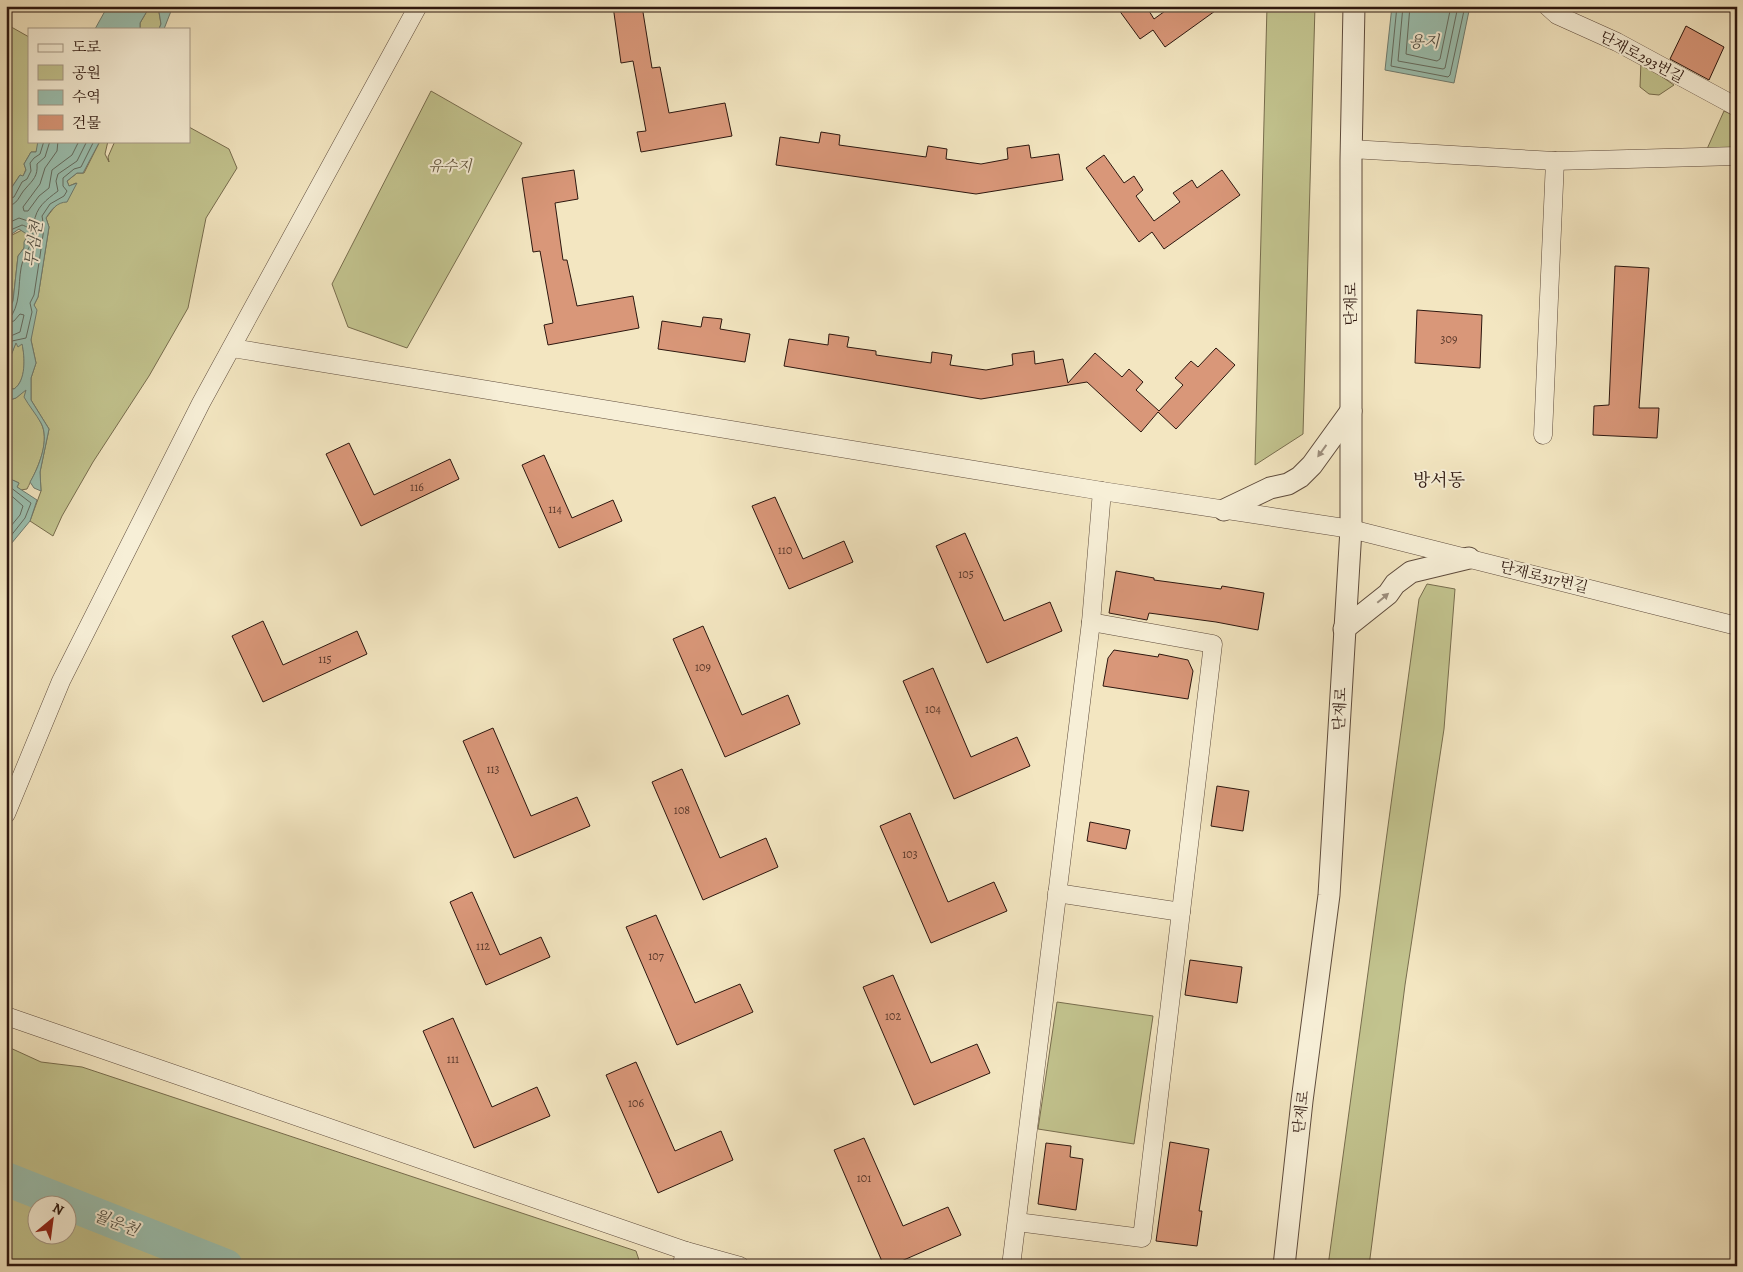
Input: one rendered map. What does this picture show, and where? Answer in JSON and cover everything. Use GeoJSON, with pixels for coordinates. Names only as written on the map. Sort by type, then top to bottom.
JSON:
{"type":"FeatureCollection","features":[{"type":"Feature","properties":{"kind":"street"},"geometry":{"type":"LineString","coordinates":[[6,814],[61,681],[201,403],[418,6]]}},
{"type":"Feature","properties":{"kind":"street","name":"단재로"},"geometry":{"type":"LineString","coordinates":[[1284,1266],[1302,1101],[1329,895],[1350,529],[1351,149],[1354,6]]}},
{"type":"Feature","properties":{"kind":"street","name":"단재로293번길"},"geometry":{"type":"LineString","coordinates":[[1547,6],[1557,15],[1617,42],[1737,107]]}},
{"type":"Feature","properties":{"kind":"street"},"geometry":{"type":"LineString","coordinates":[[1351,149],[1555,161],[1737,156]]}},
{"type":"Feature","properties":{"kind":"street"},"geometry":{"type":"LineString","coordinates":[[1544,435],[1555,161]]}},
{"type":"Feature","properties":{"kind":"street","name":"단재로317번길"},"geometry":{"type":"LineString","coordinates":[[232,348],[1102,491],[1350,529],[1737,626]]}},
{"type":"Feature","properties":{"kind":"street"},"geometry":{"type":"LineString","coordinates":[[1224,510],[1270,488],[1288,484],[1300,477],[1312,465],[1351,412]]}},
{"type":"Feature","properties":{"kind":"street"},"geometry":{"type":"LineString","coordinates":[[1011,1266],[1091,622],[1102,491]]}},
{"type":"Feature","properties":{"kind":"street"},"geometry":{"type":"LineString","coordinates":[[1344,628],[1388,594],[1395,584],[1411,572],[1469,558]]}},
{"type":"Feature","properties":{"kind":"street"},"geometry":{"type":"LineString","coordinates":[[1017,1222],[1142,1238],[1213,644],[1091,622]]}},
{"type":"Feature","properties":{"kind":"street"},"geometry":{"type":"LineString","coordinates":[[1057,893],[1181,912]]}},
{"type":"Feature","properties":{"kind":"street"},"geometry":{"type":"LineString","coordinates":[[6,1016],[684,1259],[740,1266]]}},
{"type":"Feature","properties":{"kind":"green space"},"geometry":{"type":"Polygon","coordinates":[[[150,6],[158,6],[161,24],[159,28],[140,28],[140,23],[150,6]]]}},
{"type":"Feature","properties":{"kind":"green space"},"geometry":{"type":"Polygon","coordinates":[[[1267,6],[1315,6],[1303,434],[1255,465],[1267,6]]]}},
{"type":"Feature","properties":{"kind":"green space"},"geometry":{"type":"Polygon","coordinates":[[[6,24],[28,36],[28,142],[38,142],[39,144],[36,152],[31,152],[24,164],[26,169],[23,177],[20,175],[6,196],[6,24]]]}},
{"type":"Feature","properties":{"kind":"green space"},"geometry":{"type":"Polygon","coordinates":[[[1641,61],[1674,85],[1659,95],[1649,94],[1640,87],[1641,61]]]}},
{"type":"Feature","properties":{"kind":"green space","name":"유수지"},"geometry":{"type":"Polygon","coordinates":[[[431,91],[522,143],[407,348],[348,327],[332,284],[431,91]]]}},
{"type":"Feature","properties":{"kind":"green space"},"geometry":{"type":"Polygon","coordinates":[[[1724,111],[1737,117],[1737,148],[1707,149],[1724,111]]]}},
{"type":"Feature","properties":{"kind":"green space"},"geometry":{"type":"Polygon","coordinates":[[[190,128],[229,149],[237,168],[206,218],[188,308],[149,376],[93,462],[62,516],[53,536],[30,521],[41,491],[40,472],[49,429],[31,400],[31,378],[36,363],[31,340],[34,305],[38,297],[49,227],[46,218],[76,183],[69,186],[67,181],[77,173],[84,173],[100,142],[108,142],[105,154],[109,162],[108,157],[115,142],[190,142],[190,128]]]}},
{"type":"Feature","properties":{"kind":"green space"},"geometry":{"type":"Polygon","coordinates":[[[22,230],[28,235],[24,248],[18,256],[13,301],[6,316],[6,238],[22,230]]]}},
{"type":"Feature","properties":{"kind":"green space"},"geometry":{"type":"Polygon","coordinates":[[[16,342],[22,343],[24,355],[23,374],[14,389],[6,388],[6,368],[16,342]]]}},
{"type":"Feature","properties":{"kind":"green space"},"geometry":{"type":"Polygon","coordinates":[[[26,389],[30,403],[42,425],[44,441],[41,458],[27,489],[21,490],[17,487],[19,483],[6,477],[6,401],[16,398],[26,389]]]}},
{"type":"Feature","properties":{"kind":"green space"},"geometry":{"type":"Polygon","coordinates":[[[1427,584],[1455,589],[1444,729],[1405,985],[1369,1266],[1328,1266],[1419,599],[1427,584]]]}},
{"type":"Feature","properties":{"kind":"green space"},"geometry":{"type":"Polygon","coordinates":[[[1057,1002],[1153,1016],[1134,1144],[1038,1129],[1057,1002]]]}},
{"type":"Feature","properties":{"kind":"green space"},"geometry":{"type":"Polygon","coordinates":[[[6,1046],[41,1062],[82,1067],[636,1251],[641,1266],[241,1266],[78,1202],[78,1194],[57,1194],[6,1174],[6,1046]]]}},
{"type":"Feature","properties":{"kind":"green space"},"geometry":{"type":"Polygon","coordinates":[[[6,1187],[28,1195],[28,1244],[78,1244],[78,1214],[205,1266],[15,1266],[6,1262],[6,1187]]]}},
{"type":"Feature","properties":{"kind":"water"},"geometry":{"type":"Polygon","coordinates":[[[105,6],[150,6],[140,23],[140,28],[96,28],[105,11],[105,6]]]}},
{"type":"Feature","properties":{"kind":"water"},"geometry":{"type":"Polygon","coordinates":[[[158,6],[173,6],[164,28],[159,28],[161,24],[158,6]]]}},
{"type":"Feature","properties":{"kind":"water","name":"용지"},"geometry":{"type":"Polygon","coordinates":[[[1392,6],[1470,6],[1454,83],[1385,70],[1392,6]]]}},
{"type":"Feature","properties":{"kind":"water","name":"무심천"},"geometry":{"type":"Polygon","coordinates":[[[38,142],[99,142],[83,173],[77,173],[67,181],[69,186],[77,183],[67,202],[57,205],[46,218],[49,227],[38,297],[34,305],[37,310],[31,340],[36,363],[31,378],[31,400],[49,429],[40,472],[41,491],[34,488],[30,482],[37,469],[44,445],[41,423],[24,397],[26,390],[16,398],[6,401],[6,388],[14,389],[18,385],[24,368],[22,344],[18,347],[16,343],[6,368],[6,316],[13,301],[18,256],[24,248],[24,242],[28,235],[19,229],[6,238],[6,196],[20,175],[23,176],[26,170],[24,164],[31,152],[36,152],[38,142]]]}},
{"type":"Feature","properties":{"kind":"water"},"geometry":{"type":"Polygon","coordinates":[[[6,477],[19,483],[17,487],[37,500],[30,521],[6,550],[6,477]]]}},
{"type":"Feature","properties":{"kind":"building"},"geometry":{"type":"Polygon","coordinates":[[[613,6],[642,6],[652,68],[660,67],[669,113],[725,103],[732,136],[641,152],[637,132],[646,131],[633,61],[621,63],[613,6]]]}},
{"type":"Feature","properties":{"kind":"building"},"geometry":{"type":"Polygon","coordinates":[[[1116,6],[1146,6],[1154,19],[1172,6],[1222,6],[1165,47],[1153,30],[1140,39],[1116,6]]]}},
{"type":"Feature","properties":{"kind":"building"},"geometry":{"type":"Polygon","coordinates":[[[1686,26],[1724,47],[1709,80],[1670,59],[1686,26]]]}},
{"type":"Feature","properties":{"kind":"building"},"geometry":{"type":"Polygon","coordinates":[[[821,132],[840,135],[839,145],[926,157],[928,146],[947,149],[946,159],[981,164],[1008,159],[1007,148],[1029,145],[1031,158],[1059,154],[1063,180],[976,194],[776,165],[780,137],[819,143],[821,132]]]}},
{"type":"Feature","properties":{"kind":"building"},"geometry":{"type":"Polygon","coordinates":[[[1104,155],[1124,183],[1134,176],[1143,190],[1136,196],[1154,221],[1180,202],[1173,193],[1192,180],[1197,188],[1222,170],[1240,195],[1164,249],[1152,232],[1139,242],[1086,168],[1104,155]]]}},
{"type":"Feature","properties":{"kind":"building"},"geometry":{"type":"Polygon","coordinates":[[[574,170],[578,199],[555,203],[563,260],[567,260],[577,306],[633,296],[639,328],[548,345],[544,325],[553,323],[540,251],[533,252],[522,178],[574,170]]]}},
{"type":"Feature","properties":{"kind":"building"},"geometry":{"type":"Polygon","coordinates":[[[1615,266],[1649,268],[1639,408],[1659,408],[1657,438],[1593,435],[1594,406],[1609,405],[1615,266]]]}},
{"type":"Feature","properties":{"kind":"building"},"geometry":{"type":"Polygon","coordinates":[[[1417,310],[1482,315],[1480,368],[1415,363],[1417,310]]]}},
{"type":"Feature","properties":{"kind":"building"},"geometry":{"type":"Polygon","coordinates":[[[703,317],[722,319],[720,329],[750,334],[745,362],[658,349],[662,321],[701,327],[703,317]]]}},
{"type":"Feature","properties":{"kind":"building"},"geometry":{"type":"Polygon","coordinates":[[[829,334],[849,337],[847,347],[876,351],[876,355],[931,363],[932,352],[952,355],[950,365],[986,370],[1013,365],[1012,354],[1034,351],[1035,364],[1063,359],[1068,383],[1095,353],[1122,377],[1129,369],[1143,382],[1136,390],[1159,411],[1183,385],[1175,378],[1191,361],[1198,367],[1216,348],[1235,365],[1176,429],[1158,412],[1141,432],[1087,382],[981,399],[784,366],[789,339],[828,345],[829,334]]]}},
{"type":"Feature","properties":{"kind":"building"},"geometry":{"type":"Polygon","coordinates":[[[349,443],[374,495],[450,459],[459,479],[361,526],[326,454],[349,443]]]}},
{"type":"Feature","properties":{"kind":"building"},"geometry":{"type":"Polygon","coordinates":[[[544,455],[572,518],[613,500],[622,521],[559,548],[522,465],[544,455]]]}},
{"type":"Feature","properties":{"kind":"building"},"geometry":{"type":"Polygon","coordinates":[[[775,497],[803,559],[844,541],[853,562],[789,589],[752,506],[775,497]]]}},
{"type":"Feature","properties":{"kind":"building"},"geometry":{"type":"Polygon","coordinates":[[[965,533],[1004,621],[1050,602],[1062,631],[987,663],[936,546],[965,533]]]}},
{"type":"Feature","properties":{"kind":"building"},"geometry":{"type":"Polygon","coordinates":[[[1116,571],[1154,578],[1154,580],[1221,589],[1222,586],[1264,593],[1258,630],[1149,613],[1147,620],[1109,613],[1116,571]]]}},
{"type":"Feature","properties":{"kind":"building"},"geometry":{"type":"Polygon","coordinates":[[[263,621],[283,665],[357,631],[367,654],[263,702],[232,636],[263,621]]]}},
{"type":"Feature","properties":{"kind":"building"},"geometry":{"type":"Polygon","coordinates":[[[703,626],[742,715],[788,695],[800,724],[725,757],[673,639],[703,626]]]}},
{"type":"Feature","properties":{"kind":"building"},"geometry":{"type":"Polygon","coordinates":[[[1114,650],[1158,657],[1159,654],[1188,660],[1193,671],[1188,699],[1103,686],[1108,658],[1114,650]]]}},
{"type":"Feature","properties":{"kind":"building"},"geometry":{"type":"Polygon","coordinates":[[[933,668],[971,757],[1017,737],[1030,766],[954,799],[903,681],[933,668]]]}},
{"type":"Feature","properties":{"kind":"building"},"geometry":{"type":"Polygon","coordinates":[[[493,728],[531,816],[577,797],[590,826],[514,858],[463,741],[493,728]]]}},
{"type":"Feature","properties":{"kind":"building"},"geometry":{"type":"Polygon","coordinates":[[[682,769],[720,858],[766,838],[778,867],[703,900],[652,782],[682,769]]]}},
{"type":"Feature","properties":{"kind":"building"},"geometry":{"type":"Polygon","coordinates":[[[1217,786],[1249,791],[1243,831],[1211,826],[1217,786]]]}},
{"type":"Feature","properties":{"kind":"building"},"geometry":{"type":"Polygon","coordinates":[[[910,813],[948,902],[994,882],[1007,911],[931,943],[880,826],[910,813]]]}},
{"type":"Feature","properties":{"kind":"building"},"geometry":{"type":"Polygon","coordinates":[[[1090,822],[1130,830],[1126,849],[1087,841],[1090,822]]]}},
{"type":"Feature","properties":{"kind":"building"},"geometry":{"type":"Polygon","coordinates":[[[472,892],[500,955],[541,937],[550,957],[486,985],[450,902],[472,892]]]}},
{"type":"Feature","properties":{"kind":"building"},"geometry":{"type":"Polygon","coordinates":[[[656,915],[695,1003],[740,984],[753,1012],[677,1045],[626,927],[656,915]]]}},
{"type":"Feature","properties":{"kind":"building"},"geometry":{"type":"Polygon","coordinates":[[[1190,960],[1242,967],[1237,1003],[1185,995],[1190,960]]]}},
{"type":"Feature","properties":{"kind":"building"},"geometry":{"type":"Polygon","coordinates":[[[893,975],[931,1063],[977,1044],[990,1073],[914,1105],[863,987],[893,975]]]}},
{"type":"Feature","properties":{"kind":"building"},"geometry":{"type":"Polygon","coordinates":[[[453,1018],[492,1107],[537,1087],[550,1116],[474,1148],[423,1031],[453,1018]]]}},
{"type":"Feature","properties":{"kind":"building"},"geometry":{"type":"Polygon","coordinates":[[[636,1062],[675,1151],[721,1131],[733,1160],[658,1193],[606,1075],[636,1062]]]}},
{"type":"Feature","properties":{"kind":"building"},"geometry":{"type":"Polygon","coordinates":[[[864,1138],[903,1226],[948,1207],[961,1235],[890,1266],[884,1266],[834,1150],[864,1138]]]}},
{"type":"Feature","properties":{"kind":"building"},"geometry":{"type":"Polygon","coordinates":[[[1170,1142],[1209,1149],[1199,1211],[1202,1211],[1197,1246],[1156,1241],[1170,1142]]]}},
{"type":"Feature","properties":{"kind":"building"},"geometry":{"type":"Polygon","coordinates":[[[1046,1143],[1071,1146],[1070,1157],[1083,1159],[1076,1210],[1038,1204],[1046,1143]]]}},
{"type":"Feature","properties":{"kind":"waterway","name":"월운천"},"geometry":{"type":"LineString","coordinates":[[6,1179],[226,1266]]}},
{"type":"Feature","properties":{"kind":"district","name":"방서동"},"geometry":{"type":"Point","coordinates":[1439,480]}}]}
